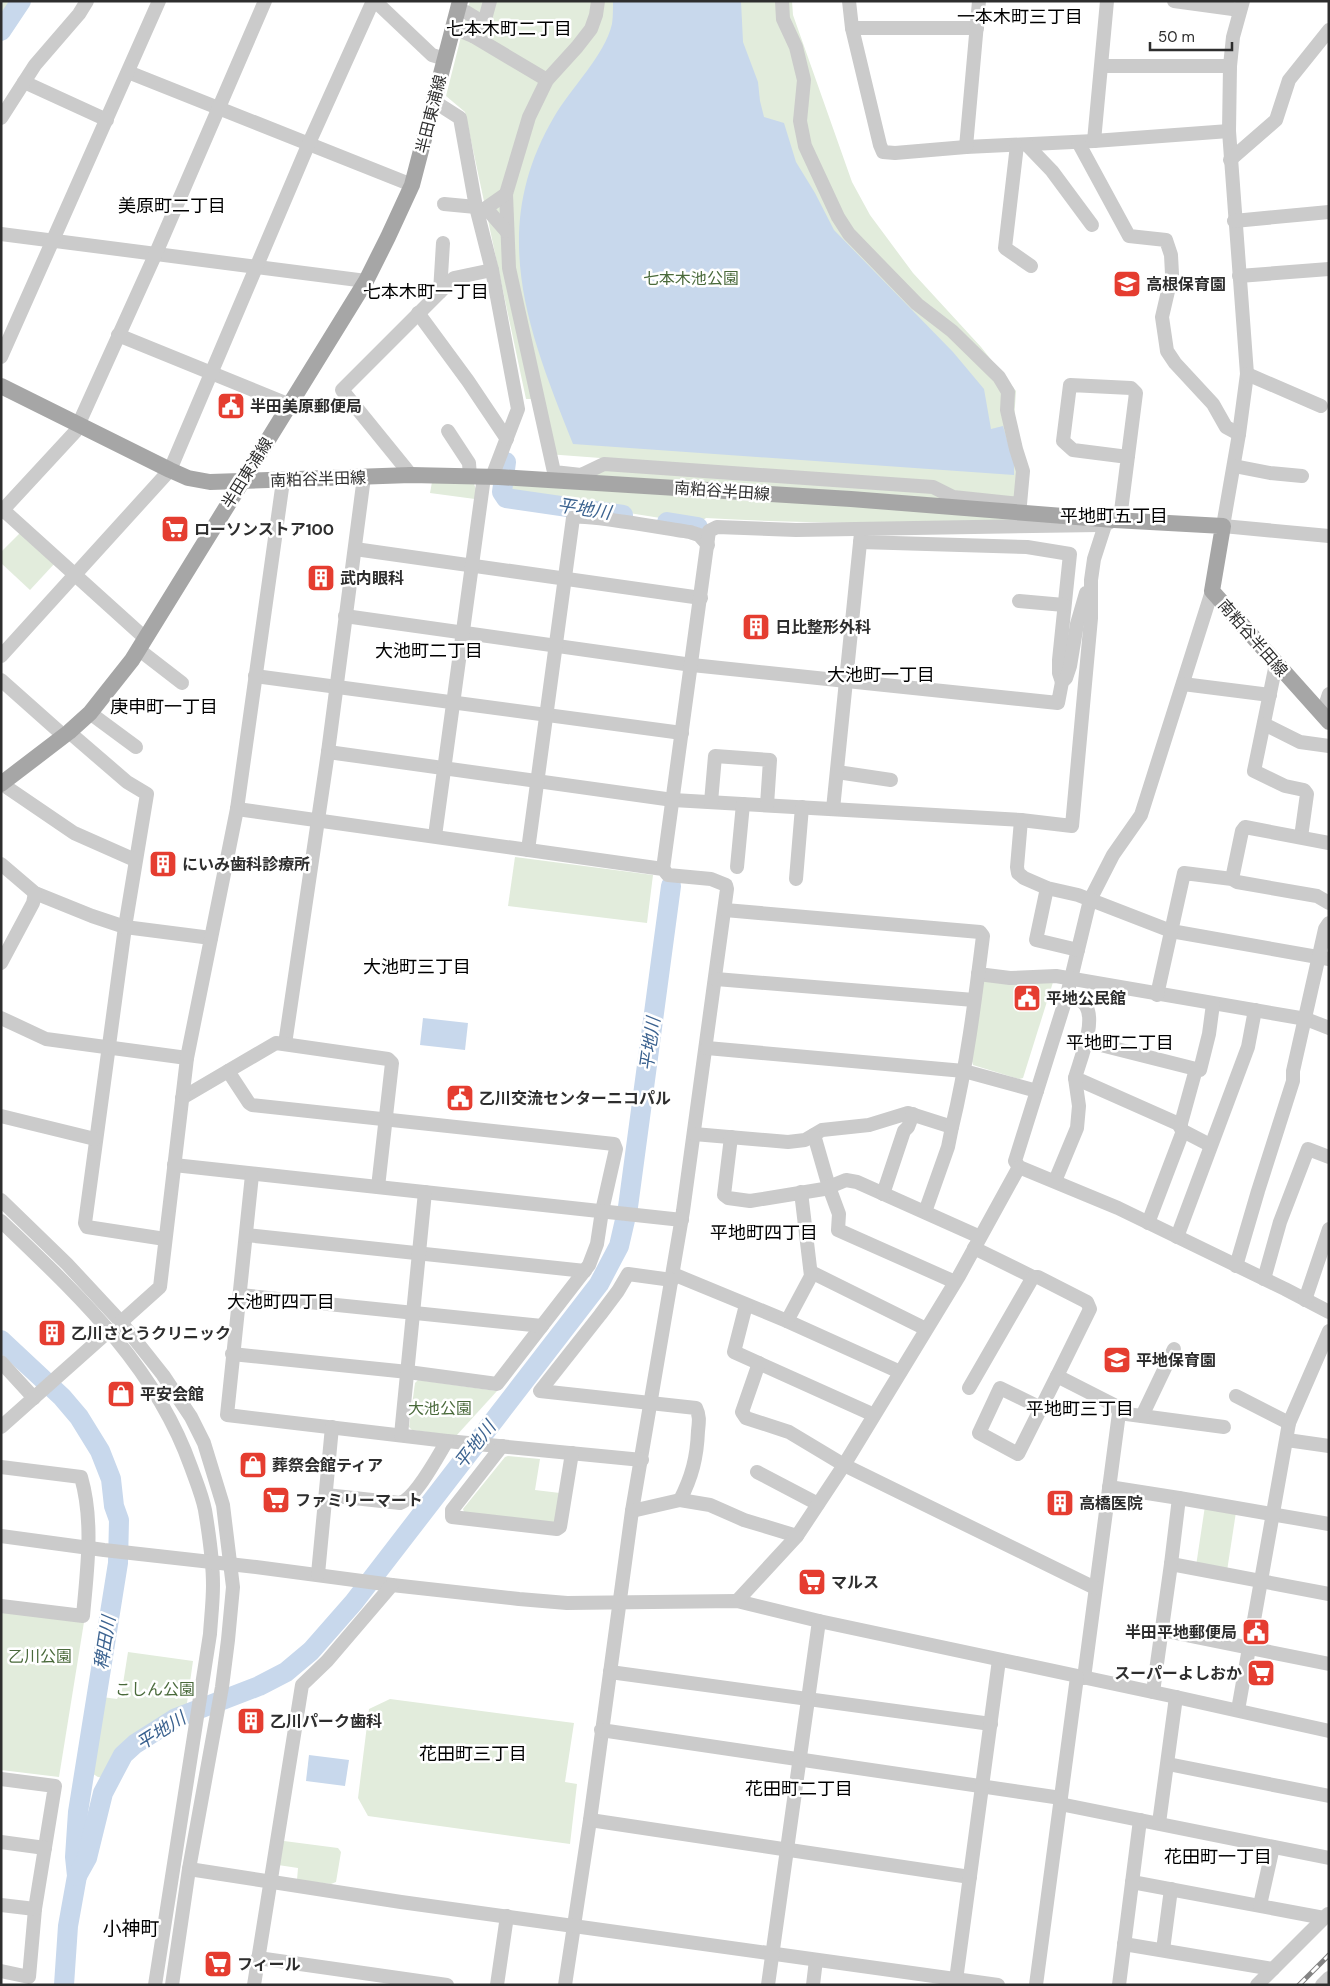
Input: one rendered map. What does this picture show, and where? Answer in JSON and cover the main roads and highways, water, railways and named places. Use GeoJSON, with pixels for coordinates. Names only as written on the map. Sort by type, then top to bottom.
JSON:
{"type":"FeatureCollection","features":[{"type":"Feature","properties":{"kind":"main road","name":"半田東浦線"},"geometry":{"type":"LineString","coordinates":[[2,784],[67,734],[106,695],[141,644],[366,282],[412,185],[445,59],[463,7]]}},
{"type":"Feature","properties":{"kind":"main road","name":"南粕谷半田線"},"geometry":{"type":"LineString","coordinates":[[1,386],[170,470],[199,481],[224,483],[411,475],[491,477],[851,499],[1113,521],[1222,526],[1212,591],[1325,718]]}},
{"type":"Feature","properties":{"kind":"water","name":"七本木池公園"},"geometry":{"type":"Polygon","coordinates":[[[613,1],[741,1],[743,42],[758,82],[764,117],[784,123],[796,162],[834,230],[953,352],[984,389],[991,429],[1003,426],[1014,463],[1014,475],[573,444],[542,362],[530,322],[522,282],[519,241],[523,201],[534,159],[554,117],[595,60],[608,36],[612,24],[613,1]]]}},
{"type":"Feature","properties":{"kind":"water"},"geometry":{"type":"Polygon","coordinates":[[[423,1018],[468,1023],[465,1050],[420,1045],[423,1018]]]}},
{"type":"Feature","properties":{"kind":"water"},"geometry":{"type":"Polygon","coordinates":[[[309,1755],[349,1760],[345,1786],[306,1781],[309,1755]]]}},
{"type":"Feature","properties":{"kind":"waterway","name":"稗田川"},"geometry":{"type":"LineString","coordinates":[[1,31],[21,1]]}},
{"type":"Feature","properties":{"kind":"waterway","name":"平地川"},"geometry":{"type":"LineString","coordinates":[[506,462],[502,492],[506,498],[623,515]]}},
{"type":"Feature","properties":{"kind":"waterway","name":"平地川"},"geometry":{"type":"LineString","coordinates":[[667,522],[698,527]]}},
{"type":"Feature","properties":{"kind":"waterway","name":"平地川"},"geometry":{"type":"LineString","coordinates":[[77,1876],[87,1858],[103,1793],[123,1755],[135,1744],[176,1718],[259,1686],[286,1672],[311,1651],[354,1602],[599,1284],[619,1246],[628,1207],[671,886]]}},
{"type":"Feature","properties":{"kind":"waterway","name":"稗田川"},"geometry":{"type":"LineString","coordinates":[[1,1340],[62,1397],[79,1417],[100,1451],[111,1479],[114,1506],[119,1520],[118,1563],[78,1812],[75,1857],[77,1876],[68,1926],[64,1985]]}},
{"type":"Feature","properties":{"kind":"railway"},"geometry":{"type":"LineString","coordinates":[[1299,1985],[1329,1955]]}},
{"type":"Feature","properties":{"kind":"place","name":"高根保育園"},"geometry":{"type":"Point","coordinates":[1127,284]}},
{"type":"Feature","properties":{"kind":"place","name":"半田美原郵便局"},"geometry":{"type":"Point","coordinates":[231,406]}},
{"type":"Feature","properties":{"kind":"place","name":"ローソンストア100"},"geometry":{"type":"Point","coordinates":[175,529]}},
{"type":"Feature","properties":{"kind":"place","name":"武内眼科"},"geometry":{"type":"Point","coordinates":[321,578]}},
{"type":"Feature","properties":{"kind":"place","name":"日比整形外科"},"geometry":{"type":"Point","coordinates":[756,627]}},
{"type":"Feature","properties":{"kind":"place","name":"にいみ歯科診療所"},"geometry":{"type":"Point","coordinates":[163,864]}},
{"type":"Feature","properties":{"kind":"place","name":"平地公民館"},"geometry":{"type":"Point","coordinates":[1027,998]}},
{"type":"Feature","properties":{"kind":"place","name":"乙川交流センターニコパル"},"geometry":{"type":"Point","coordinates":[460,1098]}},
{"type":"Feature","properties":{"kind":"place","name":"乙川さとうクリニック"},"geometry":{"type":"Point","coordinates":[52,1333]}},
{"type":"Feature","properties":{"kind":"place","name":"平地保育園"},"geometry":{"type":"Point","coordinates":[1117,1360]}},
{"type":"Feature","properties":{"kind":"place","name":"平安会館"},"geometry":{"type":"Point","coordinates":[121,1394]}},
{"type":"Feature","properties":{"kind":"place","name":"葬祭会館ティア"},"geometry":{"type":"Point","coordinates":[253,1465]}},
{"type":"Feature","properties":{"kind":"place","name":"ファミリーマート"},"geometry":{"type":"Point","coordinates":[276,1500]}},
{"type":"Feature","properties":{"kind":"place","name":"高橋医院"},"geometry":{"type":"Point","coordinates":[1060,1503]}},
{"type":"Feature","properties":{"kind":"place","name":"マルス"},"geometry":{"type":"Point","coordinates":[812,1582]}},
{"type":"Feature","properties":{"kind":"place","name":"半田平地郵便局"},"geometry":{"type":"Point","coordinates":[1256,1632]}},
{"type":"Feature","properties":{"kind":"place","name":"スーパーよしおか"},"geometry":{"type":"Point","coordinates":[1261,1673]}},
{"type":"Feature","properties":{"kind":"place","name":"乙川パーク歯科"},"geometry":{"type":"Point","coordinates":[251,1721]}},
{"type":"Feature","properties":{"kind":"place","name":"フィール"},"geometry":{"type":"Point","coordinates":[218,1964]}},
{"type":"Feature","properties":{"kind":"district","name":"一本木町三丁目"},"geometry":{"type":"Point","coordinates":[1020,17]}},
{"type":"Feature","properties":{"kind":"district","name":"七本木町二丁目"},"geometry":{"type":"Point","coordinates":[509,29]}},
{"type":"Feature","properties":{"kind":"district","name":"美原町二丁目"},"geometry":{"type":"Point","coordinates":[172,206]}},
{"type":"Feature","properties":{"kind":"district","name":"七本木町一丁目"},"geometry":{"type":"Point","coordinates":[426,292]}},
{"type":"Feature","properties":{"kind":"district","name":"平地町五丁目"},"geometry":{"type":"Point","coordinates":[1114,516]}},
{"type":"Feature","properties":{"kind":"district","name":"大池町二丁目"},"geometry":{"type":"Point","coordinates":[429,651]}},
{"type":"Feature","properties":{"kind":"district","name":"大池町一丁目"},"geometry":{"type":"Point","coordinates":[881,675]}},
{"type":"Feature","properties":{"kind":"district","name":"庚申町一丁目"},"geometry":{"type":"Point","coordinates":[164,707]}},
{"type":"Feature","properties":{"kind":"district","name":"大池町三丁目"},"geometry":{"type":"Point","coordinates":[417,967]}},
{"type":"Feature","properties":{"kind":"district","name":"平地町二丁目"},"geometry":{"type":"Point","coordinates":[1120,1043]}},
{"type":"Feature","properties":{"kind":"district","name":"平地町四丁目"},"geometry":{"type":"Point","coordinates":[764,1233]}},
{"type":"Feature","properties":{"kind":"district","name":"大池町四丁目"},"geometry":{"type":"Point","coordinates":[281,1302]}},
{"type":"Feature","properties":{"kind":"district","name":"平地町三丁目"},"geometry":{"type":"Point","coordinates":[1080,1409]}},
{"type":"Feature","properties":{"kind":"district","name":"花田町三丁目"},"geometry":{"type":"Point","coordinates":[473,1754]}},
{"type":"Feature","properties":{"kind":"district","name":"花田町二丁目"},"geometry":{"type":"Point","coordinates":[799,1789]}},
{"type":"Feature","properties":{"kind":"district","name":"花田町一丁目"},"geometry":{"type":"Point","coordinates":[1218,1857]}},
{"type":"Feature","properties":{"kind":"district","name":"小神町"},"geometry":{"type":"Point","coordinates":[131,1928]}},
{"type":"Feature","properties":{"kind":"park label","name":"大池公園"},"geometry":{"type":"Point","coordinates":[440,1408]}},
{"type":"Feature","properties":{"kind":"park label","name":"乙川公園"},"geometry":{"type":"Point","coordinates":[40,1656]}},
{"type":"Feature","properties":{"kind":"park label","name":"こしん公園"},"geometry":{"type":"Point","coordinates":[155,1689]}}]}
